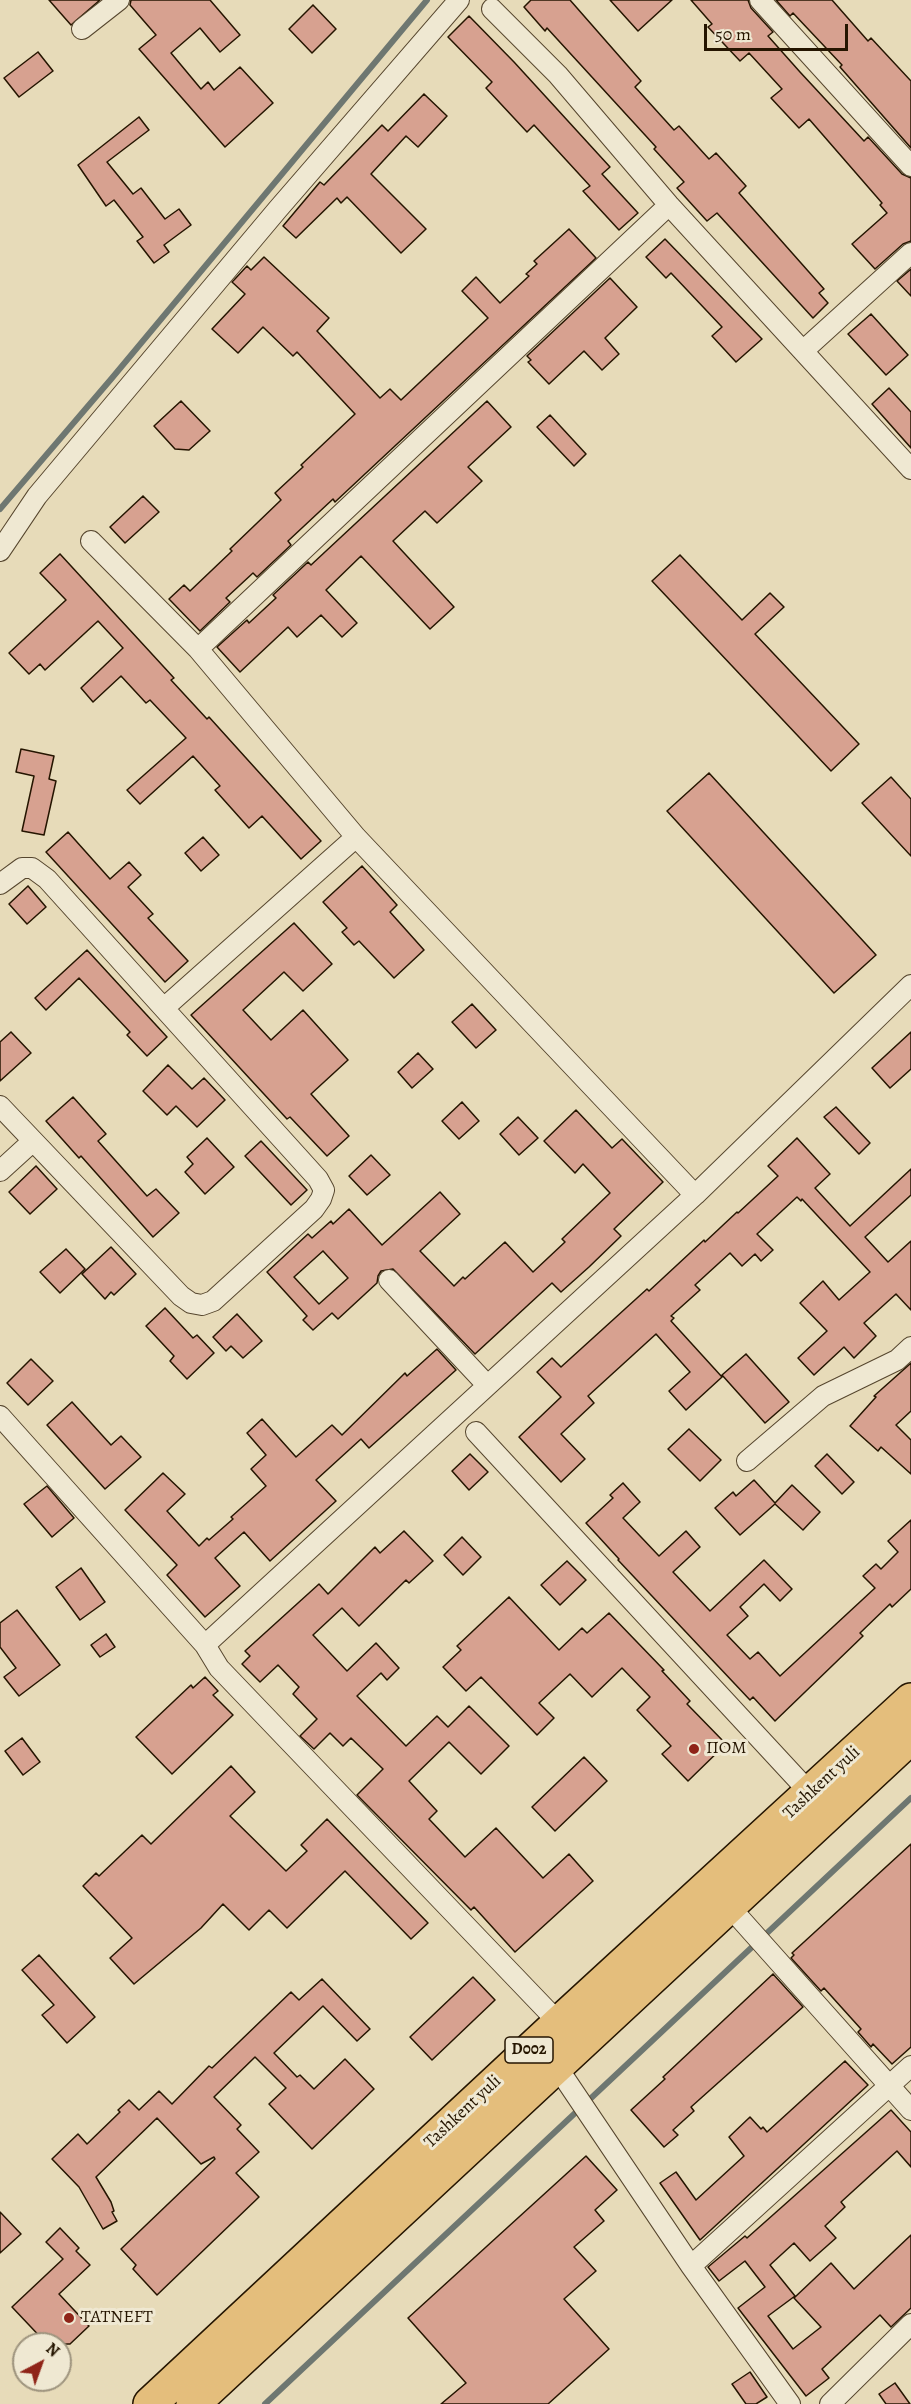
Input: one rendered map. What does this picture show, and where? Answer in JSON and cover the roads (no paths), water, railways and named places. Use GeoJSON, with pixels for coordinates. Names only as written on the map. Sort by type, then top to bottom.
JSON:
{"type":"FeatureCollection","features":[{"type":"Feature","properties":{"kind":"highway","name":"Tashkent yuli"},"geometry":{"type":"LineString","coordinates":[[150,2404],[559,2023],[911,1700]]}},
{"type":"Feature","properties":{"kind":"highway","name":"Tashkent yuli"},"geometry":{"type":"LineString","coordinates":[[193,2404],[911,1737]]}},
{"type":"Feature","properties":{"kind":"street"},"geometry":{"type":"LineString","coordinates":[[82,29],[119,0]]}},
{"type":"Feature","properties":{"kind":"street"},"geometry":{"type":"LineString","coordinates":[[0,551],[37,496],[270,218],[459,0]]}},
{"type":"Feature","properties":{"kind":"street"},"geometry":{"type":"LineString","coordinates":[[760,0],[911,166]]}},
{"type":"Feature","properties":{"kind":"street"},"geometry":{"type":"LineString","coordinates":[[492,9],[558,75],[669,205],[911,469]]}},
{"type":"Feature","properties":{"kind":"street"},"geometry":{"type":"LineString","coordinates":[[198,649],[669,205]]}},
{"type":"Feature","properties":{"kind":"street"},"geometry":{"type":"LineString","coordinates":[[804,351],[911,253]]}},
{"type":"Feature","properties":{"kind":"street"},"geometry":{"type":"LineString","coordinates":[[91,541],[198,649],[357,837],[694,1195]]}},
{"type":"Feature","properties":{"kind":"street"},"geometry":{"type":"LineString","coordinates":[[164,1008],[357,837]]}},
{"type":"Feature","properties":{"kind":"street"},"geometry":{"type":"LineString","coordinates":[[0,884],[22,868],[32,868],[47,879],[318,1179],[324,1190],[314,1209],[213,1301],[202,1305],[191,1303],[181,1296],[0,1106]]}},
{"type":"Feature","properties":{"kind":"street"},"geometry":{"type":"LineString","coordinates":[[205,1645],[694,1195],[911,985]]}},
{"type":"Feature","properties":{"kind":"street"},"geometry":{"type":"LineString","coordinates":[[0,1171],[33,1141]]}},
{"type":"Feature","properties":{"kind":"street"},"geometry":{"type":"LineString","coordinates":[[389,1280],[487,1385]]}},
{"type":"Feature","properties":{"kind":"street"},"geometry":{"type":"LineString","coordinates":[[747,1461],[823,1396],[897,1360],[911,1347]]}},
{"type":"Feature","properties":{"kind":"street"},"geometry":{"type":"LineString","coordinates":[[0,1416],[205,1645],[219,1668],[559,2023]]}},
{"type":"Feature","properties":{"kind":"street"},"geometry":{"type":"LineString","coordinates":[[476,1432],[811,1794]]}},
{"type":"Feature","properties":{"kind":"street"},"geometry":{"type":"LineString","coordinates":[[728,1905],[911,2110]]}},
{"type":"Feature","properties":{"kind":"street"},"geometry":{"type":"LineString","coordinates":[[557,2067],[691,2266],[790,2404]]}},
{"type":"Feature","properties":{"kind":"street"},"geometry":{"type":"LineString","coordinates":[[691,2266],[911,2067]]}},
{"type":"Feature","properties":{"kind":"street"},"geometry":{"type":"LineString","coordinates":[[830,2404],[911,2324]]}},
{"type":"Feature","properties":{"kind":"waterway"},"geometry":{"type":"LineString","coordinates":[[0,509],[427,0]]}},
{"type":"Feature","properties":{"kind":"waterway"},"geometry":{"type":"LineString","coordinates":[[265,2404],[911,1798]]}},
{"type":"Feature","properties":{"kind":"place","name":"ПОМ"},"geometry":{"type":"Point","coordinates":[694,1749]}},
{"type":"Feature","properties":{"kind":"place","name":"TATNEFT"},"geometry":{"type":"Point","coordinates":[69,2318]}}]}
